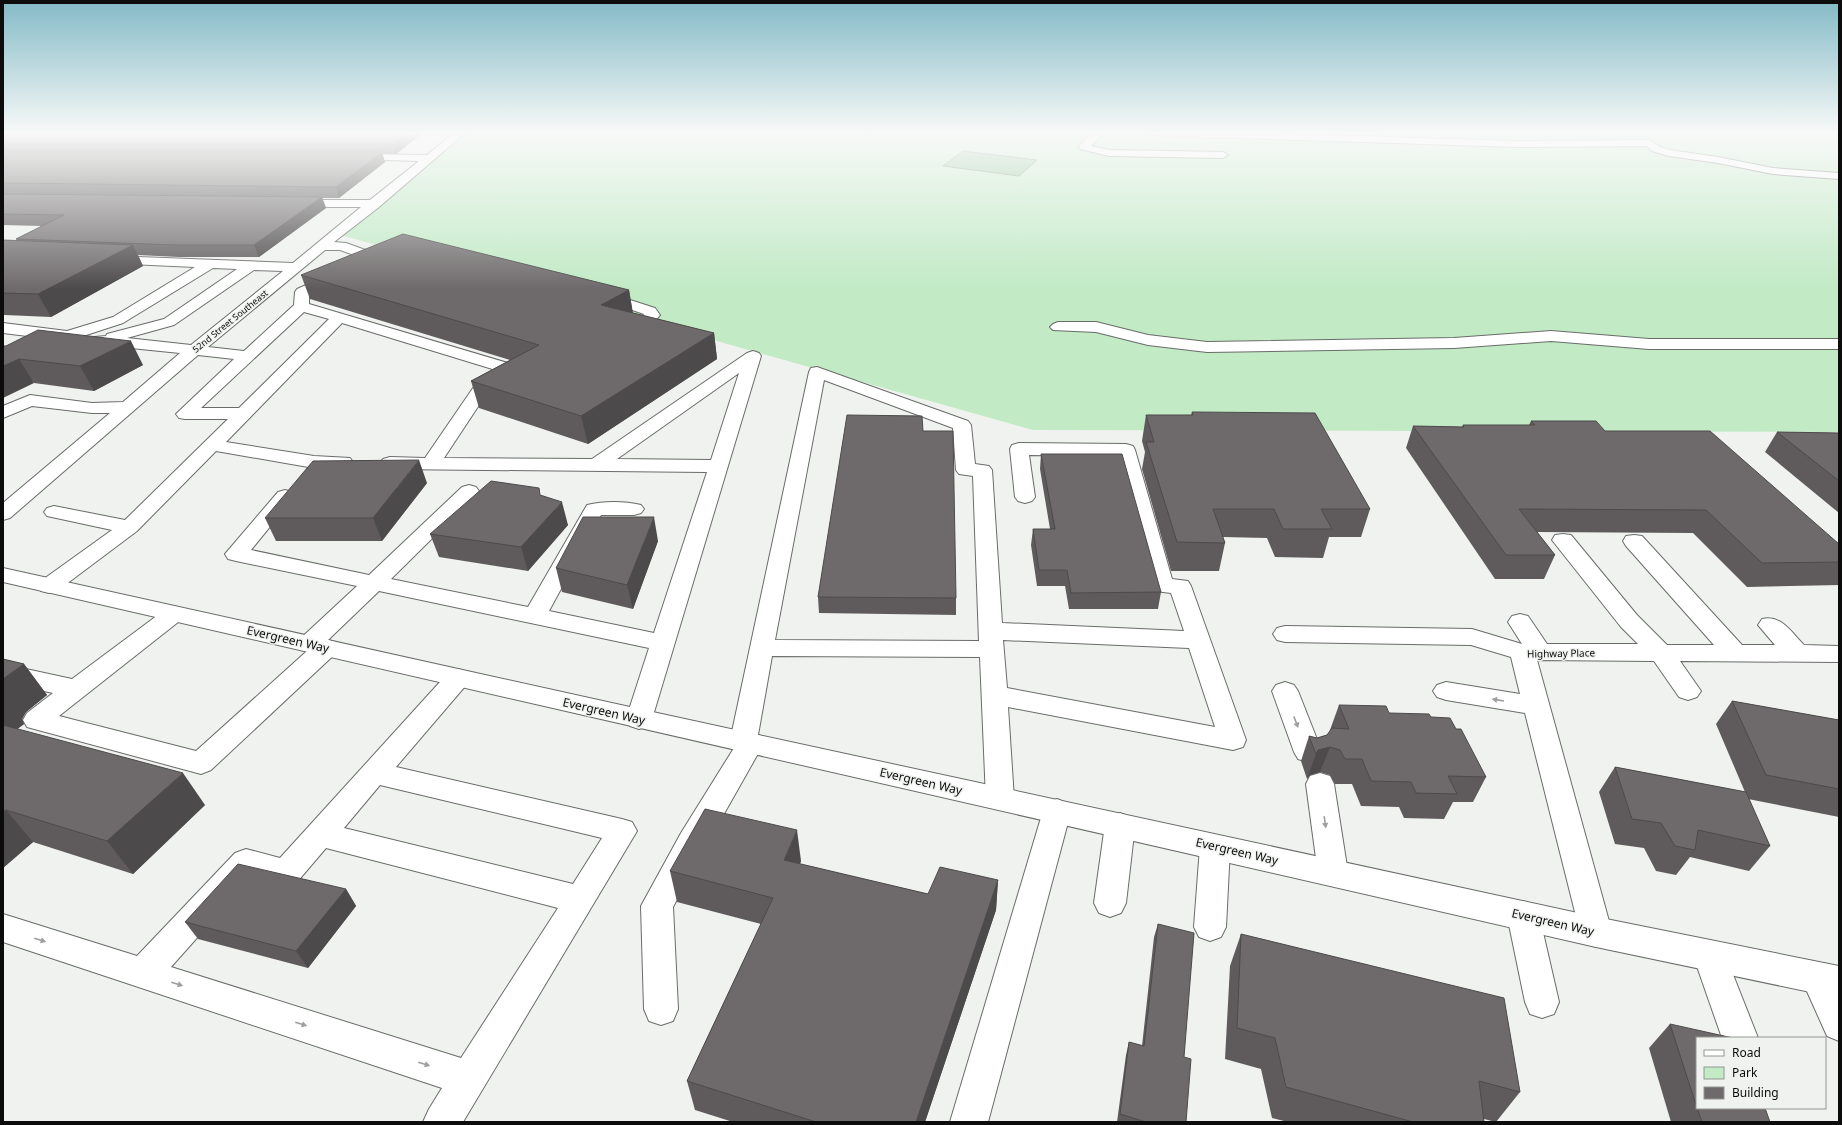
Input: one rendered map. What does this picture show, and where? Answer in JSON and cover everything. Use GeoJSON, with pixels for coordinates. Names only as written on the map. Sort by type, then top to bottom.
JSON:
{"type":"FeatureCollection","features":[{"type":"Feature","properties":{"kind":"street","name":"52nd Street Southeast"},"geometry":{"type":"LineString","coordinates":[[3,514],[193,350],[398,184]]}},
{"type":"Feature","properties":{"kind":"street"},"geometry":{"type":"LineString","coordinates":[[280,202],[375,204]]}},
{"type":"Feature","properties":{"kind":"street"},"geometry":{"type":"LineString","coordinates":[[244,413],[185,414],[301,306],[302,292],[382,256],[341,246],[323,246]]}},
{"type":"Feature","properties":{"kind":"street"},"geometry":{"type":"LineString","coordinates":[[97,260],[296,267]]}},
{"type":"Feature","properties":{"kind":"street"},"geometry":{"type":"LineString","coordinates":[[20,344],[43,333],[118,320],[210,264]]}},
{"type":"Feature","properties":{"kind":"street"},"geometry":{"type":"LineString","coordinates":[[101,340],[169,322],[250,266]]}},
{"type":"Feature","properties":{"kind":"street"},"geometry":{"type":"LineString","coordinates":[[586,290],[616,298],[650,311],[652,315],[644,325]]}},
{"type":"Feature","properties":{"kind":"street"},"geometry":{"type":"LineString","coordinates":[[301,306],[512,370],[479,392],[431,463]]}},
{"type":"Feature","properties":{"kind":"street"},"geometry":{"type":"LineString","coordinates":[[49,586],[130,527],[340,317]]}},
{"type":"Feature","properties":{"kind":"street"},"geometry":{"type":"LineString","coordinates":[[1058,327],[1096,328],[1148,340],[1207,347],[1454,343],[1562,336],[1649,344],[1839,344]]}},
{"type":"Feature","properties":{"kind":"street"},"geometry":{"type":"LineString","coordinates":[[5,329],[43,333]]}},
{"type":"Feature","properties":{"kind":"street"},"geometry":{"type":"LineString","coordinates":[[64,329],[101,340],[248,356]]}},
{"type":"Feature","properties":{"kind":"street"},"geometry":{"type":"LineString","coordinates":[[596,465],[753,356],[638,719]]}},
{"type":"Feature","properties":{"kind":"street"},"geometry":{"type":"LineString","coordinates":[[661,1009],[658,906],[747,742],[761,648],[817,372],[962,425],[966,470],[982,470],[1000,799]]}},
{"type":"Feature","properties":{"kind":"street"},"geometry":{"type":"LineString","coordinates":[[3,413],[30,400],[92,408],[127,407]]}},
{"type":"Feature","properties":{"kind":"street"},"geometry":{"type":"LineString","coordinates":[[212,445],[314,462],[718,466]]}},
{"type":"Feature","properties":{"kind":"street"},"geometry":{"type":"LineString","coordinates":[[994,695],[1233,740],[1180,586],[1163,586],[1126,450],[1019,449],[1024,497]]}},
{"type":"Feature","properties":{"kind":"street"},"geometry":{"type":"LineString","coordinates":[[314,462],[236,554],[662,643]]}},
{"type":"Feature","properties":{"kind":"street"},"geometry":{"type":"LineString","coordinates":[[174,614],[36,720],[201,763],[318,646],[374,582],[470,491]]}},
{"type":"Feature","properties":{"kind":"street"},"geometry":{"type":"LineString","coordinates":[[535,616],[594,509],[634,509]]}},
{"type":"Feature","properties":{"kind":"street"},"geometry":{"type":"LineString","coordinates":[[54,512],[130,527]]}},
{"type":"Feature","properties":{"kind":"street"},"geometry":{"type":"LineString","coordinates":[[1563,540],[1629,621],[1661,653],[1688,691]]}},
{"type":"Feature","properties":{"kind":"street"},"geometry":{"type":"LineString","coordinates":[[1634,541],[1735,653]]}},
{"type":"Feature","properties":{"kind":"street","name":"Evergreen Way"},"geometry":{"type":"LineString","coordinates":[[3,576],[1523,916],[1828,980]]}},
{"type":"Feature","properties":{"kind":"street"},"geometry":{"type":"LineString","coordinates":[[1520,622],[1531,652]]}},
{"type":"Feature","properties":{"kind":"street"},"geometry":{"type":"LineString","coordinates":[[1770,625],[1798,654]]}},
{"type":"Feature","properties":{"kind":"street"},"geometry":{"type":"LineString","coordinates":[[1285,634],[1472,637],[1531,652]]}},
{"type":"Feature","properties":{"kind":"street"},"geometry":{"type":"LineString","coordinates":[[761,648],[991,640],[1199,640]]}},
{"type":"Feature","properties":{"kind":"street","name":"Highway Place"},"geometry":{"type":"LineString","coordinates":[[1596,932],[1537,706],[1531,652],[1839,654]]}},
{"type":"Feature","properties":{"kind":"street"},"geometry":{"type":"LineString","coordinates":[[3,672],[76,689]]}},
{"type":"Feature","properties":{"kind":"street"},"geometry":{"type":"LineString","coordinates":[[143,973],[246,862],[286,873],[458,678]]}},
{"type":"Feature","properties":{"kind":"street"},"geometry":{"type":"LineString","coordinates":[[1284,691],[1308,752]]}},
{"type":"Feature","properties":{"kind":"street"},"geometry":{"type":"LineString","coordinates":[[1446,691],[1537,706]]}},
{"type":"Feature","properties":{"kind":"street"},"geometry":{"type":"LineString","coordinates":[[375,773],[622,830],[442,1122]]}},
{"type":"Feature","properties":{"kind":"street"},"geometry":{"type":"LineString","coordinates":[[1320,784],[1333,873]]}},
{"type":"Feature","properties":{"kind":"street"},"geometry":{"type":"LineString","coordinates":[[969,1122],[1057,811]]}},
{"type":"Feature","properties":{"kind":"street"},"geometry":{"type":"LineString","coordinates":[[1110,903],[1120,825]]}},
{"type":"Feature","properties":{"kind":"street"},"geometry":{"type":"LineString","coordinates":[[320,834],[580,900]]}},
{"type":"Feature","properties":{"kind":"street"},"geometry":{"type":"LineString","coordinates":[[1210,927],[1215,847]]}},
{"type":"Feature","properties":{"kind":"street"},"geometry":{"type":"LineString","coordinates":[[1523,916],[1542,1002]]}},
{"type":"Feature","properties":{"kind":"street"},"geometry":{"type":"LineString","coordinates":[[3,928],[469,1079]]}},
{"type":"Feature","properties":{"kind":"street"},"geometry":{"type":"LineString","coordinates":[[1709,955],[1740,1037]]}},
{"type":"Feature","properties":{"kind":"street"},"geometry":{"type":"LineString","coordinates":[[1828,980],[1839,1024]]}},
{"type":"Feature","properties":{"kind":"green space"},"geometry":{"type":"Polygon","coordinates":[[[397,184],[1839,184],[1839,432],[1033,430],[337,234],[397,184]]]}},
{"type":"Feature","properties":{"kind":"building"},"geometry":{"type":"Polygon","coordinates":[[[128,184],[339,184],[336,187],[128,184]]]}},
{"type":"Feature","properties":{"kind":"building"},"geometry":{"type":"Polygon","coordinates":[[[3,194],[322,197],[254,245],[174,245],[16,239],[64,215],[3,214],[3,194]]]}},
{"type":"Feature","properties":{"kind":"building"},"geometry":{"type":"Polygon","coordinates":[[[403,234],[629,290],[601,305],[714,333],[581,416],[471,381],[539,345],[301,275],[403,234]]]}},
{"type":"Feature","properties":{"kind":"building"},"geometry":{"type":"Polygon","coordinates":[[[3,240],[133,245],[38,294],[3,293],[3,240]]]}},
{"type":"Feature","properties":{"kind":"building"},"geometry":{"type":"Polygon","coordinates":[[[38,330],[131,341],[80,366],[19,359],[3,366],[3,346],[6,346],[38,330]]]}},
{"type":"Feature","properties":{"kind":"building"},"geometry":{"type":"Polygon","coordinates":[[[1192,412],[1315,413],[1370,509],[1321,509],[1332,529],[1283,529],[1274,509],[1213,509],[1225,543],[1177,542],[1146,442],[1154,442],[1146,415],[1193,415],[1192,412]]]}},
{"type":"Feature","properties":{"kind":"building"},"geometry":{"type":"Polygon","coordinates":[[[847,415],[922,416],[923,431],[953,431],[956,598],[818,597],[847,415]]]}},
{"type":"Feature","properties":{"kind":"building"},"geometry":{"type":"Polygon","coordinates":[[[1531,421],[1596,421],[1605,431],[1710,431],[1839,544],[1839,562],[1762,563],[1706,510],[1519,509],[1555,555],[1506,555],[1413,426],[1464,427],[1463,425],[1535,425],[1531,421]]]}},
{"type":"Feature","properties":{"kind":"building"},"geometry":{"type":"Polygon","coordinates":[[[1777,432],[1839,433],[1839,481],[1777,432]]]}},
{"type":"Feature","properties":{"kind":"building"},"geometry":{"type":"Polygon","coordinates":[[[1041,454],[1122,454],[1161,592],[1071,593],[1067,570],[1039,570],[1033,529],[1055,529],[1041,454]]]}},
{"type":"Feature","properties":{"kind":"building"},"geometry":{"type":"Polygon","coordinates":[[[419,460],[373,518],[265,518],[313,461],[419,460]]]}},
{"type":"Feature","properties":{"kind":"building"},"geometry":{"type":"Polygon","coordinates":[[[491,481],[539,488],[540,495],[562,502],[521,547],[430,534],[491,481]]]}},
{"type":"Feature","properties":{"kind":"building"},"geometry":{"type":"Polygon","coordinates":[[[583,517],[654,517],[627,585],[556,568],[583,517]]]}},
{"type":"Feature","properties":{"kind":"building"},"geometry":{"type":"Polygon","coordinates":[[[3,659],[24,664],[3,679],[3,659]]]}},
{"type":"Feature","properties":{"kind":"building"},"geometry":{"type":"Polygon","coordinates":[[[1732,701],[1839,720],[1839,789],[1766,775],[1732,701]]]}},
{"type":"Feature","properties":{"kind":"building"},"geometry":{"type":"Polygon","coordinates":[[[1339,705],[1386,706],[1389,713],[1429,714],[1431,717],[1450,718],[1456,729],[1461,729],[1486,777],[1448,776],[1457,794],[1416,793],[1411,782],[1371,781],[1362,759],[1345,759],[1340,750],[1330,747],[1318,750],[1316,754],[1309,736],[1317,738],[1327,735],[1332,728],[1349,729],[1339,705]]]}},
{"type":"Feature","properties":{"kind":"building"},"geometry":{"type":"Polygon","coordinates":[[[3,725],[183,773],[107,841],[6,810],[3,812],[3,725]]]}},
{"type":"Feature","properties":{"kind":"building"},"geometry":{"type":"Polygon","coordinates":[[[1615,767],[1746,792],[1770,846],[1698,830],[1695,850],[1675,846],[1661,823],[1632,819],[1615,767]]]}},
{"type":"Feature","properties":{"kind":"building"},"geometry":{"type":"Polygon","coordinates":[[[705,809],[797,830],[784,860],[928,894],[940,867],[998,880],[916,1122],[816,1122],[687,1081],[773,898],[670,871],[705,809]]]}},
{"type":"Feature","properties":{"kind":"building"},"geometry":{"type":"Polygon","coordinates":[[[238,864],[346,889],[296,951],[185,922],[238,864]]]}},
{"type":"Feature","properties":{"kind":"building"},"geometry":{"type":"Polygon","coordinates":[[[1158,924],[1194,933],[1184,1057],[1191,1059],[1186,1122],[1146,1122],[1120,1114],[1129,1042],[1144,1046],[1158,924]]]}},
{"type":"Feature","properties":{"kind":"building"},"geometry":{"type":"Polygon","coordinates":[[[1241,934],[1504,998],[1520,1092],[1479,1081],[1484,1122],[1413,1122],[1286,1087],[1275,1038],[1237,1028],[1241,934]]]}},
{"type":"Feature","properties":{"kind":"building"},"geometry":{"type":"Polygon","coordinates":[[[1670,1024],[1728,1037],[1696,1037],[1696,1105],[1670,1024]]]}},
{"type":"Feature","properties":{"kind":"building"},"geometry":{"type":"Polygon","coordinates":[[[1697,1109],[1765,1109],[1770,1122],[1702,1122],[1697,1109]]]}}]}
